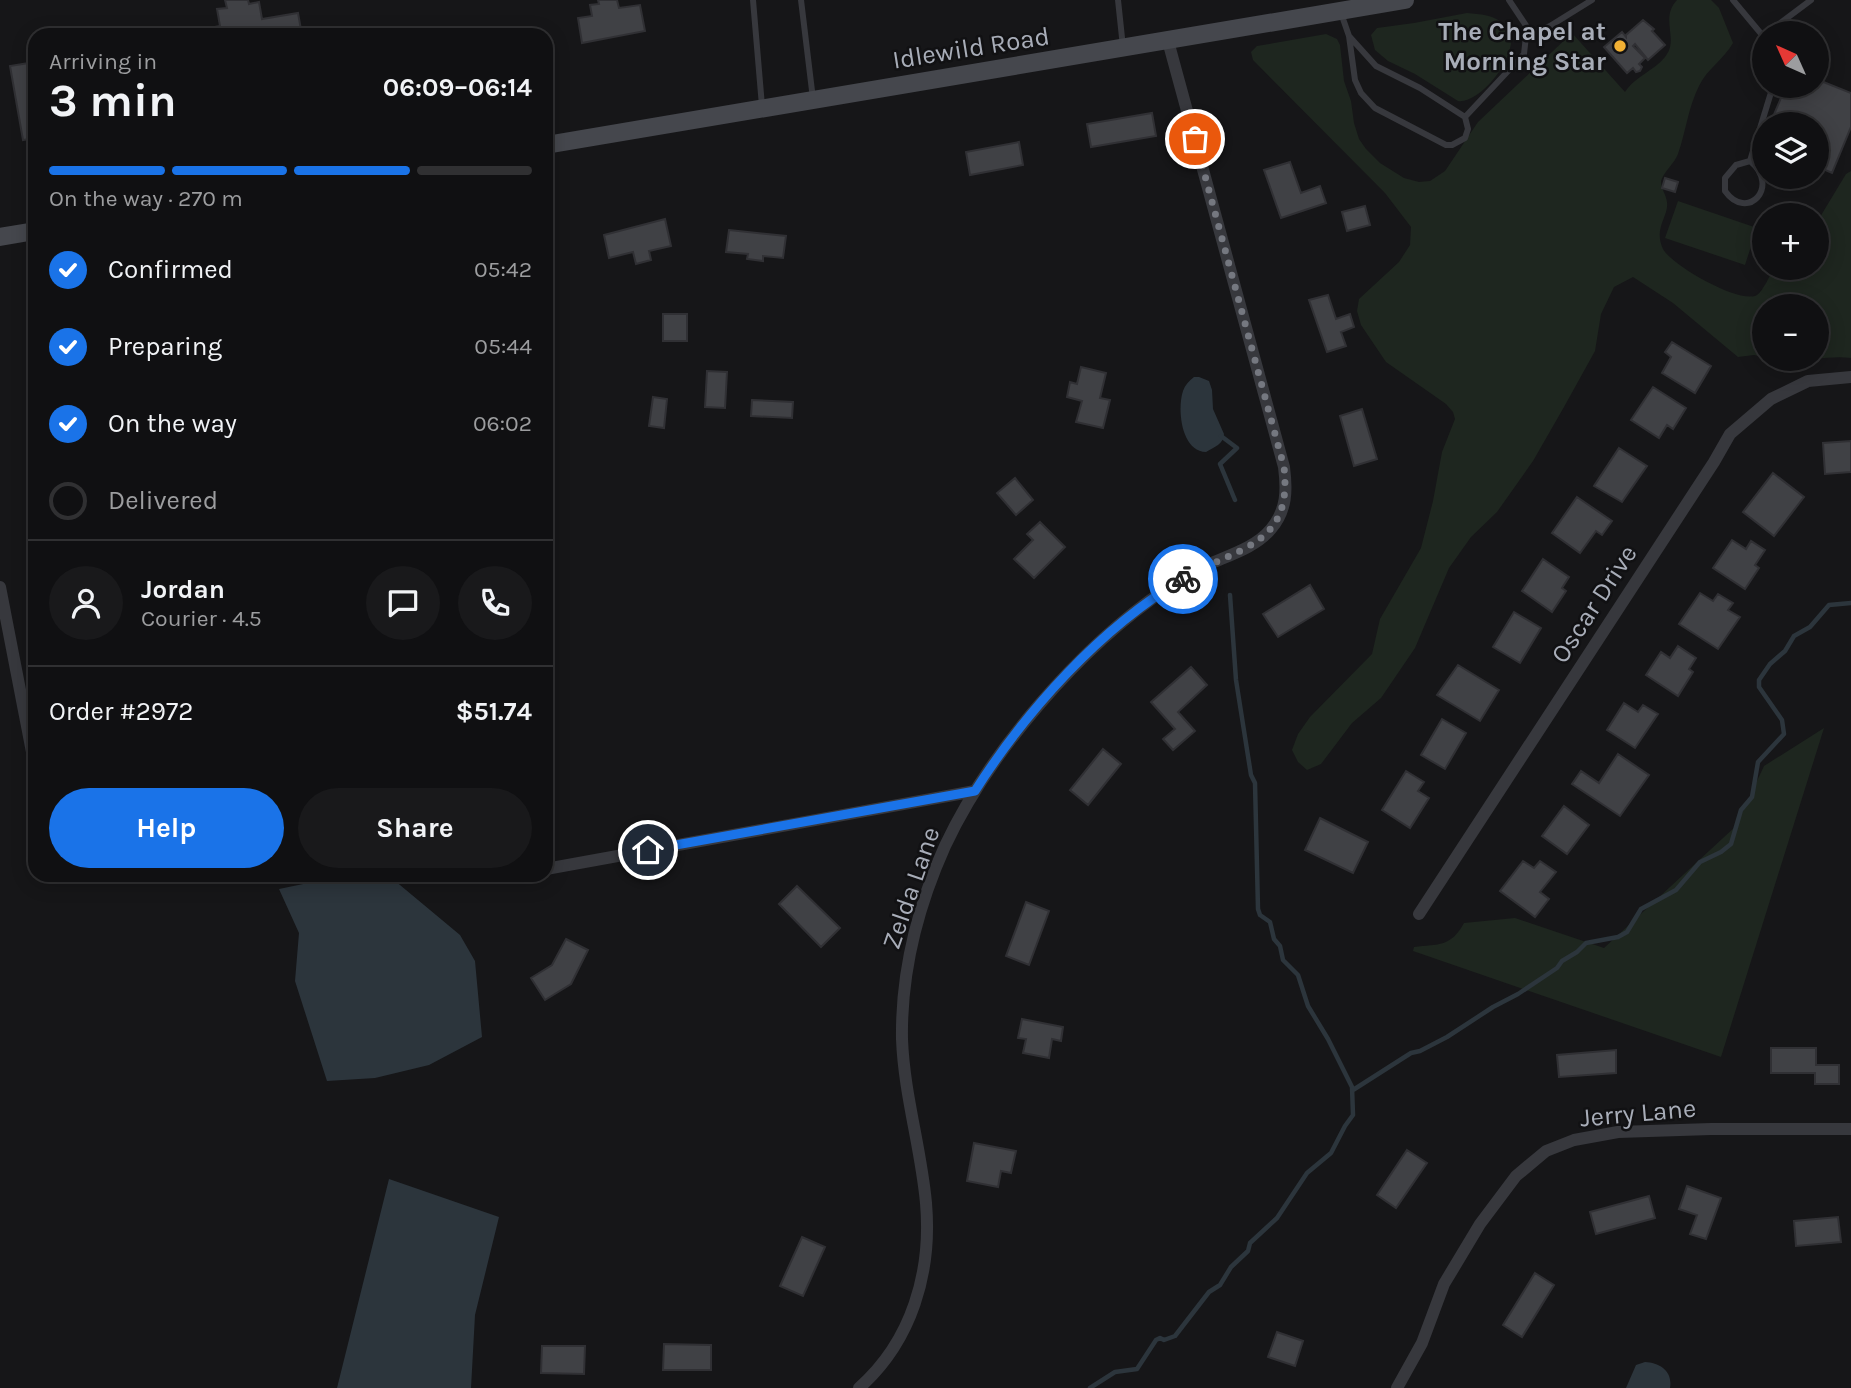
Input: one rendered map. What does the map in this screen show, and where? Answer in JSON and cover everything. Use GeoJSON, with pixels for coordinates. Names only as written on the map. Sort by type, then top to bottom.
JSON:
{"type":"FeatureCollection","features":[{"type":"Feature","properties":{"kind":"main road","name":"Idlewild Road"},"geometry":{"type":"LineString","coordinates":[[553,144],[1405,0]]}},
{"type":"Feature","properties":{"kind":"main road"},"geometry":{"type":"LineString","coordinates":[[0,237],[28,232]]}},
{"type":"Feature","properties":{"kind":"street","name":"Zelda Lane"},"geometry":{"type":"LineString","coordinates":[[859,1388],[877,1370],[898,1341],[912,1311],[925,1265],[926,1201],[908,1096],[902,1040],[904,985],[913,942],[945,847],[995,760],[1075,666],[1129,616],[1167,588],[1262,538],[1284,508],[1284,467],[1168,41]]}},
{"type":"Feature","properties":{"kind":"street","name":"Oscar Drive"},"geometry":{"type":"LineString","coordinates":[[1419,914],[1730,434],[1771,399],[1808,381],[1851,377]]}},
{"type":"Feature","properties":{"kind":"street"},"geometry":{"type":"LineString","coordinates":[[0,587],[28,731]]}},
{"type":"Feature","properties":{"kind":"street"},"geometry":{"type":"LineString","coordinates":[[553,868],[975,791]]}},
{"type":"Feature","properties":{"kind":"street","name":"Jerry Lane"},"geometry":{"type":"LineString","coordinates":[[1397,1388],[1422,1343],[1444,1284],[1480,1224],[1516,1175],[1546,1151],[1574,1140],[1618,1132],[1851,1129]]}},
{"type":"Feature","properties":{"kind":"lane"},"geometry":{"type":"LineString","coordinates":[[754,0],[762,108]]}},
{"type":"Feature","properties":{"kind":"lane"},"geometry":{"type":"LineString","coordinates":[[802,0],[814,100]]}},
{"type":"Feature","properties":{"kind":"lane"},"geometry":{"type":"LineString","coordinates":[[1118,0],[1124,48]]}},
{"type":"Feature","properties":{"kind":"lane"},"geometry":{"type":"LineString","coordinates":[[1465,117],[1524,54],[1527,27],[1509,0]]}},
{"type":"Feature","properties":{"kind":"lane"},"geometry":{"type":"LineString","coordinates":[[1526,37],[1550,26],[1592,0]]}},
{"type":"Feature","properties":{"kind":"lane"},"geometry":{"type":"LineString","coordinates":[[1733,0],[1752,21]]}},
{"type":"Feature","properties":{"kind":"lane"},"geometry":{"type":"LineString","coordinates":[[1783,21],[1811,0]]}},
{"type":"Feature","properties":{"kind":"lane"},"geometry":{"type":"LineString","coordinates":[[1340,11],[1349,36],[1355,80],[1361,93],[1374,108],[1446,145],[1465,138],[1468,130],[1465,117],[1420,88],[1376,66],[1349,36]]}},
{"type":"Feature","properties":{"kind":"lane"},"geometry":{"type":"LineString","coordinates":[[1750,161],[1769,98]]}},
{"type":"Feature","properties":{"kind":"lane"},"geometry":{"type":"LineString","coordinates":[[1750,161],[1762,178],[1761,194],[1747,204],[1736,202],[1725,191],[1725,178],[1736,165],[1750,161]]}},
{"type":"Feature","properties":{"kind":"shaded area"},"geometry":{"type":"Polygon","coordinates":[[[1677,0],[1711,0],[1719,8],[1733,43],[1699,86],[1678,154],[1661,181],[1667,207],[1660,228],[1660,241],[1669,256],[1692,273],[1722,289],[1752,296],[1752,355],[1738,357],[1673,303],[1633,277],[1614,287],[1601,314],[1595,351],[1533,461],[1497,512],[1471,537],[1449,568],[1415,648],[1381,698],[1352,723],[1321,764],[1307,770],[1298,762],[1292,750],[1298,734],[1310,717],[1372,654],[1380,619],[1421,548],[1442,452],[1455,419],[1446,404],[1386,362],[1361,325],[1357,311],[1359,299],[1399,262],[1410,245],[1411,227],[1385,193],[1253,60],[1251,52],[1257,46],[1326,34],[1337,39],[1344,81],[1359,139],[1380,163],[1404,178],[1419,182],[1430,181],[1445,171],[1478,122],[1572,33],[1625,92],[1667,54],[1671,41],[1669,21],[1672,7],[1677,0]]]}},
{"type":"Feature","properties":{"kind":"shaded area"},"geometry":{"type":"Polygon","coordinates":[[[1467,13],[1500,21],[1510,33],[1511,45],[1507,58],[1490,84],[1468,100],[1458,101],[1415,74],[1388,61],[1375,50],[1371,35],[1377,28],[1467,13]]]}},
{"type":"Feature","properties":{"kind":"shaded area"},"geometry":{"type":"Polygon","coordinates":[[[1851,171],[1851,358],[1829,358],[1829,294],[1758,294],[1767,280],[1829,280],[1828,203],[1846,174],[1851,171]]]}},
{"type":"Feature","properties":{"kind":"shaded area"},"geometry":{"type":"Polygon","coordinates":[[[1678,201],[1752,226],[1752,243],[1745,265],[1665,238],[1678,201]]]}},
{"type":"Feature","properties":{"kind":"shaded area"},"geometry":{"type":"Polygon","coordinates":[[[1194,377],[1209,381],[1213,409],[1224,434],[1220,443],[1206,452],[1191,445],[1181,418],[1183,391],[1194,377]]]}},
{"type":"Feature","properties":{"kind":"shaded area"},"geometry":{"type":"Polygon","coordinates":[[[1824,728],[1721,1057],[1413,951],[1414,947],[1444,943],[1459,931],[1464,923],[1515,918],[1604,948],[1736,826],[1764,766],[1824,728]]]}},
{"type":"Feature","properties":{"kind":"shaded area"},"geometry":{"type":"Polygon","coordinates":[[[313,882],[396,882],[460,935],[475,961],[482,1037],[429,1065],[375,1078],[327,1081],[295,981],[299,933],[279,889],[313,882]]]}},
{"type":"Feature","properties":{"kind":"shaded area"},"geometry":{"type":"Polygon","coordinates":[[[389,1179],[499,1217],[475,1315],[471,1388],[337,1388],[389,1179]]]}},
{"type":"Feature","properties":{"kind":"shaded area"},"geometry":{"type":"Polygon","coordinates":[[[1645,1362],[1664,1369],[1669,1377],[1670,1388],[1626,1388],[1636,1365],[1645,1362]]]}},
{"type":"Feature","properties":{"kind":"building"},"geometry":{"type":"Polygon","coordinates":[[[225,0],[248,0],[249,4],[259,2],[262,19],[298,13],[301,28],[209,28],[220,26],[217,9],[227,8],[225,0]]]}},
{"type":"Feature","properties":{"kind":"building"},"geometry":{"type":"Polygon","coordinates":[[[598,0],[617,0],[619,8],[640,5],[645,31],[582,43],[578,18],[592,16],[590,5],[599,4],[598,0]]]}},
{"type":"Feature","properties":{"kind":"building","name":"The Chapel at Morning Star"},"geometry":{"type":"Polygon","coordinates":[[[1643,20],[1654,29],[1652,31],[1665,45],[1648,60],[1635,44],[1633,46],[1645,58],[1639,64],[1642,67],[1640,71],[1636,72],[1633,68],[1627,73],[1604,47],[1622,32],[1626,37],[1643,20]]]}},
{"type":"Feature","properties":{"kind":"building"},"geometry":{"type":"Polygon","coordinates":[[[28,63],[28,139],[23,140],[10,66],[28,63]]]}},
{"type":"Feature","properties":{"kind":"building"},"geometry":{"type":"Polygon","coordinates":[[[1829,84],[1851,93],[1851,127],[1832,173],[1829,172],[1829,112],[1775,112],[1781,98],[1829,98],[1829,84]]]}},
{"type":"Feature","properties":{"kind":"building"},"geometry":{"type":"Polygon","coordinates":[[[1152,113],[1156,136],[1091,147],[1087,124],[1152,113]]]}},
{"type":"Feature","properties":{"kind":"building"},"geometry":{"type":"Polygon","coordinates":[[[1019,142],[1023,165],[970,175],[966,152],[1019,142]]]}},
{"type":"Feature","properties":{"kind":"building"},"geometry":{"type":"Polygon","coordinates":[[[1290,162],[1301,193],[1320,186],[1326,203],[1281,218],[1264,170],[1290,162]]]}},
{"type":"Feature","properties":{"kind":"building"},"geometry":{"type":"Polygon","coordinates":[[[1665,178],[1678,182],[1675,192],[1662,188],[1665,178]]]}},
{"type":"Feature","properties":{"kind":"building"},"geometry":{"type":"Polygon","coordinates":[[[1365,206],[1370,225],[1347,231],[1342,212],[1365,206]]]}},
{"type":"Feature","properties":{"kind":"building"},"geometry":{"type":"Polygon","coordinates":[[[665,219],[671,246],[649,251],[651,260],[636,264],[633,252],[609,258],[604,235],[665,219]]]}},
{"type":"Feature","properties":{"kind":"building"},"geometry":{"type":"Polygon","coordinates":[[[729,230],[786,236],[783,258],[763,256],[763,261],[747,259],[748,254],[726,252],[729,230]]]}},
{"type":"Feature","properties":{"kind":"building"},"geometry":{"type":"Polygon","coordinates":[[[1328,295],[1336,319],[1350,314],[1354,327],[1341,332],[1346,346],[1327,352],[1309,300],[1328,295]]]}},
{"type":"Feature","properties":{"kind":"building"},"geometry":{"type":"Polygon","coordinates":[[[663,314],[687,314],[687,341],[663,341],[663,314]]]}},
{"type":"Feature","properties":{"kind":"building"},"geometry":{"type":"Polygon","coordinates":[[[1672,342],[1711,366],[1695,393],[1662,373],[1671,357],[1665,352],[1672,342]]]}},
{"type":"Feature","properties":{"kind":"building"},"geometry":{"type":"Polygon","coordinates":[[[1081,367],[1106,373],[1100,398],[1110,400],[1103,428],[1076,422],[1082,401],[1067,397],[1070,382],[1077,384],[1081,367]]]}},
{"type":"Feature","properties":{"kind":"building"},"geometry":{"type":"Polygon","coordinates":[[[707,371],[727,372],[725,408],[705,407],[707,371]]]}},
{"type":"Feature","properties":{"kind":"building"},"geometry":{"type":"Polygon","coordinates":[[[1653,387],[1686,408],[1673,429],[1667,425],[1659,438],[1631,420],[1653,387]]]}},
{"type":"Feature","properties":{"kind":"building"},"geometry":{"type":"Polygon","coordinates":[[[653,397],[667,399],[664,428],[649,426],[653,397]]]}},
{"type":"Feature","properties":{"kind":"building"},"geometry":{"type":"Polygon","coordinates":[[[752,400],[793,402],[792,418],[751,416],[752,400]]]}},
{"type":"Feature","properties":{"kind":"building"},"geometry":{"type":"Polygon","coordinates":[[[1362,409],[1377,459],[1354,466],[1340,416],[1362,409]]]}},
{"type":"Feature","properties":{"kind":"building"},"geometry":{"type":"Polygon","coordinates":[[[1851,441],[1851,472],[1825,474],[1823,443],[1851,441]]]}},
{"type":"Feature","properties":{"kind":"building"},"geometry":{"type":"Polygon","coordinates":[[[1619,448],[1647,466],[1622,502],[1594,486],[1619,448]]]}},
{"type":"Feature","properties":{"kind":"building"},"geometry":{"type":"Polygon","coordinates":[[[1773,473],[1804,497],[1774,536],[1743,512],[1773,473]]]}},
{"type":"Feature","properties":{"kind":"building"},"geometry":{"type":"Polygon","coordinates":[[[1015,478],[1033,500],[1016,515],[997,493],[1015,478]]]}},
{"type":"Feature","properties":{"kind":"building"},"geometry":{"type":"Polygon","coordinates":[[[1577,497],[1612,521],[1602,535],[1596,531],[1580,553],[1552,533],[1577,497]]]}},
{"type":"Feature","properties":{"kind":"building"},"geometry":{"type":"Polygon","coordinates":[[[1040,522],[1065,547],[1034,578],[1014,559],[1033,540],[1027,534],[1040,522]]]}},
{"type":"Feature","properties":{"kind":"building"},"geometry":{"type":"Polygon","coordinates":[[[1732,540],[1746,549],[1751,541],[1765,550],[1755,565],[1759,568],[1745,589],[1713,568],[1732,540]]]}},
{"type":"Feature","properties":{"kind":"building"},"geometry":{"type":"Polygon","coordinates":[[[1543,559],[1569,577],[1562,588],[1566,591],[1552,612],[1522,591],[1543,559]]]}},
{"type":"Feature","properties":{"kind":"building"},"geometry":{"type":"Polygon","coordinates":[[[1310,585],[1324,609],[1278,637],[1263,614],[1310,585]]]}},
{"type":"Feature","properties":{"kind":"building"},"geometry":{"type":"Polygon","coordinates":[[[1700,593],[1713,601],[1718,594],[1733,603],[1728,610],[1740,617],[1718,649],[1679,624],[1700,593]]]}},
{"type":"Feature","properties":{"kind":"building"},"geometry":{"type":"Polygon","coordinates":[[[1514,612],[1541,628],[1520,663],[1493,647],[1514,612]]]}},
{"type":"Feature","properties":{"kind":"building"},"geometry":{"type":"Polygon","coordinates":[[[1678,646],[1696,658],[1689,669],[1693,672],[1678,696],[1646,675],[1661,652],[1670,658],[1678,646]]]}},
{"type":"Feature","properties":{"kind":"building"},"geometry":{"type":"Polygon","coordinates":[[[1458,665],[1499,690],[1480,721],[1437,695],[1458,665]]]}},
{"type":"Feature","properties":{"kind":"building"},"geometry":{"type":"Polygon","coordinates":[[[1191,667],[1207,685],[1178,712],[1195,731],[1173,750],[1163,739],[1175,729],[1151,702],[1191,667]]]}},
{"type":"Feature","properties":{"kind":"building"},"geometry":{"type":"Polygon","coordinates":[[[1624,703],[1638,712],[1643,705],[1658,714],[1635,748],[1607,730],[1624,703]]]}},
{"type":"Feature","properties":{"kind":"building"},"geometry":{"type":"Polygon","coordinates":[[[1442,719],[1466,733],[1445,769],[1421,755],[1442,719]]]}},
{"type":"Feature","properties":{"kind":"building"},"geometry":{"type":"Polygon","coordinates":[[[1103,749],[1121,764],[1088,805],[1070,790],[1103,749]]]}},
{"type":"Feature","properties":{"kind":"building"},"geometry":{"type":"Polygon","coordinates":[[[1618,754],[1649,775],[1620,816],[1572,784],[1581,771],[1599,783],[1618,754]]]}},
{"type":"Feature","properties":{"kind":"building"},"geometry":{"type":"Polygon","coordinates":[[[1406,771],[1424,782],[1418,791],[1429,798],[1410,828],[1382,810],[1406,771]]]}},
{"type":"Feature","properties":{"kind":"building"},"geometry":{"type":"Polygon","coordinates":[[[1564,806],[1589,825],[1567,854],[1542,836],[1564,806]]]}},
{"type":"Feature","properties":{"kind":"building"},"geometry":{"type":"Polygon","coordinates":[[[1320,818],[1368,842],[1353,873],[1305,850],[1320,818]]]}},
{"type":"Feature","properties":{"kind":"building"},"geometry":{"type":"Polygon","coordinates":[[[1523,861],[1534,868],[1540,861],[1556,872],[1540,892],[1549,899],[1535,917],[1500,891],[1523,861]]]}},
{"type":"Feature","properties":{"kind":"building"},"geometry":{"type":"Polygon","coordinates":[[[797,886],[840,928],[821,947],[779,904],[797,886]]]}},
{"type":"Feature","properties":{"kind":"building"},"geometry":{"type":"Polygon","coordinates":[[[1026,902],[1049,911],[1029,965],[1006,956],[1026,902]]]}},
{"type":"Feature","properties":{"kind":"building"},"geometry":{"type":"Polygon","coordinates":[[[566,939],[588,950],[571,984],[545,1000],[531,978],[552,965],[566,939]]]}},
{"type":"Feature","properties":{"kind":"building"},"geometry":{"type":"Polygon","coordinates":[[[1022,1019],[1063,1027],[1061,1041],[1052,1039],[1049,1058],[1023,1053],[1026,1039],[1018,1038],[1022,1019]]]}},
{"type":"Feature","properties":{"kind":"building"},"geometry":{"type":"Polygon","coordinates":[[[1771,1048],[1816,1048],[1816,1065],[1839,1065],[1839,1084],[1815,1084],[1815,1073],[1771,1073],[1771,1048]]]}},
{"type":"Feature","properties":{"kind":"building"},"geometry":{"type":"Polygon","coordinates":[[[1616,1050],[1616,1073],[1559,1077],[1557,1055],[1616,1050]]]}},
{"type":"Feature","properties":{"kind":"building"},"geometry":{"type":"Polygon","coordinates":[[[974,1143],[1016,1151],[1011,1173],[1001,1171],[998,1187],[967,1181],[974,1143]]]}},
{"type":"Feature","properties":{"kind":"building"},"geometry":{"type":"Polygon","coordinates":[[[1407,1150],[1427,1163],[1396,1208],[1377,1195],[1407,1150]]]}},
{"type":"Feature","properties":{"kind":"building"},"geometry":{"type":"Polygon","coordinates":[[[1687,1186],[1721,1198],[1706,1239],[1690,1234],[1697,1215],[1679,1209],[1687,1186]]]}},
{"type":"Feature","properties":{"kind":"building"},"geometry":{"type":"Polygon","coordinates":[[[1649,1196],[1655,1218],[1596,1234],[1590,1212],[1649,1196]]]}},
{"type":"Feature","properties":{"kind":"building"},"geometry":{"type":"Polygon","coordinates":[[[1838,1217],[1841,1242],[1796,1246],[1794,1221],[1838,1217]]]}},
{"type":"Feature","properties":{"kind":"building"},"geometry":{"type":"Polygon","coordinates":[[[802,1237],[825,1247],[803,1296],[780,1286],[802,1237]]]}},
{"type":"Feature","properties":{"kind":"building"},"geometry":{"type":"Polygon","coordinates":[[[1535,1273],[1554,1285],[1522,1337],[1503,1325],[1535,1273]]]}},
{"type":"Feature","properties":{"kind":"building"},"geometry":{"type":"Polygon","coordinates":[[[1277,1332],[1303,1341],[1295,1366],[1268,1357],[1277,1332]]]}},
{"type":"Feature","properties":{"kind":"building"},"geometry":{"type":"Polygon","coordinates":[[[664,1344],[711,1345],[711,1370],[663,1370],[664,1344]]]}},
{"type":"Feature","properties":{"kind":"building"},"geometry":{"type":"Polygon","coordinates":[[[542,1346],[585,1346],[584,1374],[541,1373],[542,1346]]]}},
{"type":"Feature","properties":{"kind":"waterway"},"geometry":{"type":"LineString","coordinates":[[1221,436],[1237,448],[1220,464],[1235,500]]}},
{"type":"Feature","properties":{"kind":"waterway"},"geometry":{"type":"LineString","coordinates":[[1090,1388],[1115,1372],[1137,1369],[1156,1340],[1175,1336],[1209,1292],[1220,1285],[1231,1267],[1248,1251],[1250,1243],[1277,1218],[1307,1173],[1331,1153],[1353,1115],[1352,1087],[1308,1006],[1298,975],[1283,960],[1270,922],[1260,915],[1258,909],[1255,783],[1251,775],[1236,680],[1230,595]]}},
{"type":"Feature","properties":{"kind":"waterway"},"geometry":{"type":"LineString","coordinates":[[1353,1090],[1411,1053],[1447,1037],[1518,994],[1557,968],[1586,943],[1618,937],[1627,932],[1641,909],[1676,890],[1700,862],[1731,844],[1741,810],[1752,797],[1758,762],[1784,734],[1782,720],[1759,687],[1759,680],[1770,664],[1785,651],[1794,636],[1810,627],[1829,605],[1851,603]]}},
{"type":"Feature","properties":{"kind":"way so far"},"geometry":{"type":"LineString","coordinates":[[1183,579],[1262,538],[1281,514],[1286,492],[1284,467],[1195,139]]}},
{"type":"Feature","properties":{"kind":"place","name":"The Chapel at Morning Star"},"geometry":{"type":"Point","coordinates":[1620,46]}},
{"type":"Feature","properties":{"kind":"route"},"geometry":{"type":"LineString","coordinates":[[648,850],[975,791],[995,760],[1075,666],[1129,616],[1183,579]]}}]}
